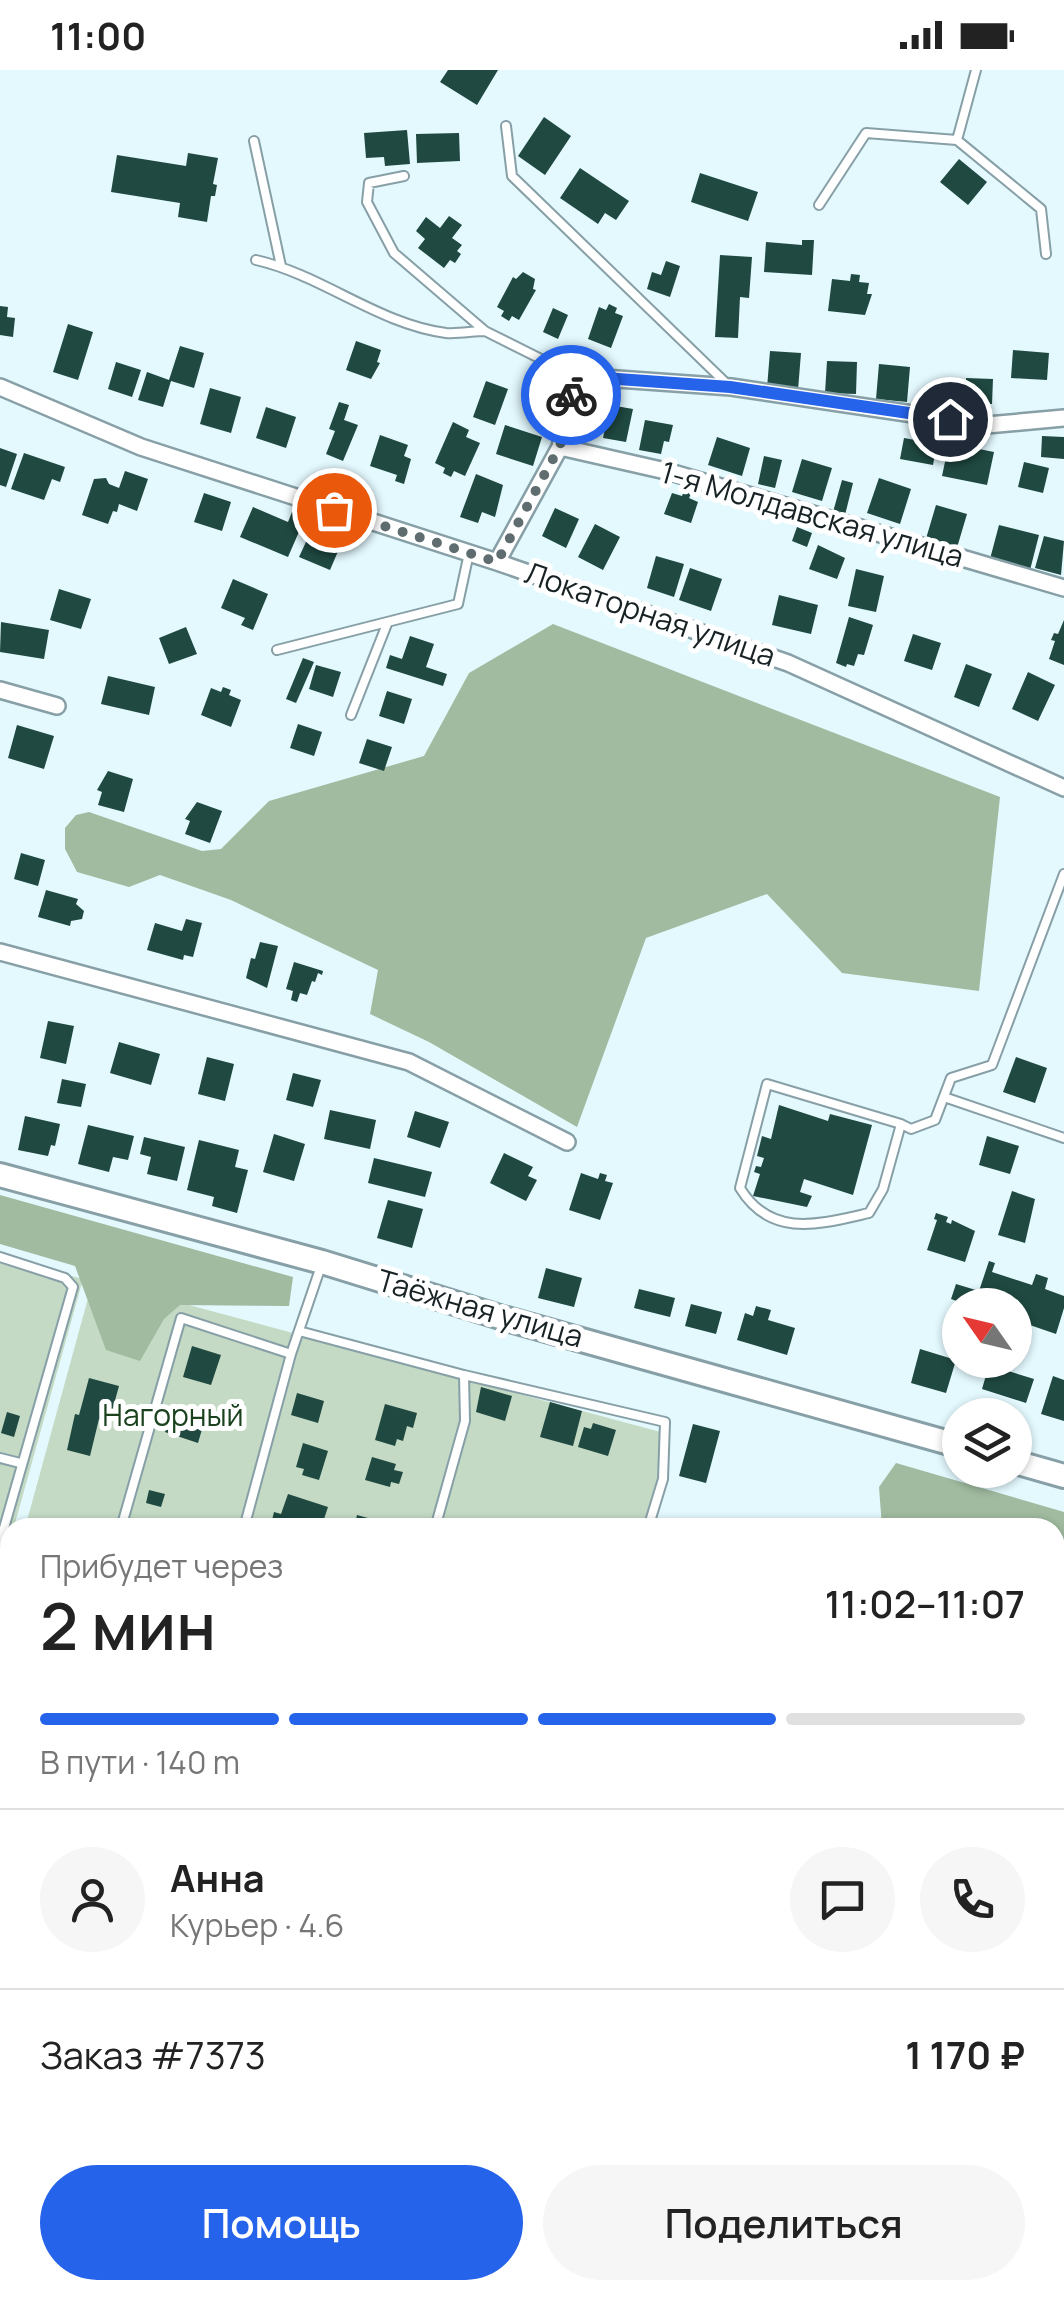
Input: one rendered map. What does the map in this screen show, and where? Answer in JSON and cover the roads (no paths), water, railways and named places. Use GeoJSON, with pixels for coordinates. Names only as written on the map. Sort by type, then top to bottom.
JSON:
{"type":"FeatureCollection","features":[{"type":"Feature","properties":{"kind":"street"},"geometry":{"type":"LineString","coordinates":[[497,562],[560,446],[576,376],[730,387],[986,425],[1064,418]]}},
{"type":"Feature","properties":{"kind":"street","name":"Локаторная улица"},"geometry":{"type":"LineString","coordinates":[[0,388],[141,447],[497,562],[788,663],[1064,788]]}},
{"type":"Feature","properties":{"kind":"street","name":"1-я Молдавская улица"},"geometry":{"type":"LineString","coordinates":[[560,446],[670,472],[1064,588]]}},
{"type":"Feature","properties":{"kind":"street"},"geometry":{"type":"LineString","coordinates":[[0,690],[57,706]]}},
{"type":"Feature","properties":{"kind":"street"},"geometry":{"type":"LineString","coordinates":[[0,952],[409,1062],[567,1142]]}},
{"type":"Feature","properties":{"kind":"street","name":"Таёжная улица"},"geometry":{"type":"LineString","coordinates":[[0,1175],[322,1262],[503,1318],[942,1441]]}},
{"type":"Feature","properties":{"kind":"street"},"geometry":{"type":"LineString","coordinates":[[1032,1467],[1064,1476]]}},
{"type":"Feature","properties":{"kind":"lane"},"geometry":{"type":"LineString","coordinates":[[957,140],[976,70]]}},
{"type":"Feature","properties":{"kind":"lane"},"geometry":{"type":"LineString","coordinates":[[506,126],[512,176],[730,387]]}},
{"type":"Feature","properties":{"kind":"lane"},"geometry":{"type":"LineString","coordinates":[[819,205],[866,133],[957,140],[1041,209],[1046,254]]}},
{"type":"Feature","properties":{"kind":"lane"},"geometry":{"type":"LineString","coordinates":[[254,141],[281,266]]}},
{"type":"Feature","properties":{"kind":"lane"},"geometry":{"type":"LineString","coordinates":[[404,176],[369,183],[367,202],[394,253],[486,330],[576,376]]}},
{"type":"Feature","properties":{"kind":"lane"},"geometry":{"type":"LineString","coordinates":[[256,260],[281,266],[386,315],[447,333],[486,330]]}},
{"type":"Feature","properties":{"kind":"lane"},"geometry":{"type":"LineString","coordinates":[[277,650],[458,604],[470,553]]}},
{"type":"Feature","properties":{"kind":"lane"},"geometry":{"type":"LineString","coordinates":[[350,715],[387,624]]}},
{"type":"Feature","properties":{"kind":"lane"},"geometry":{"type":"LineString","coordinates":[[901,1124],[883,1189],[869,1213],[811,1226],[783,1222],[752,1207],[740,1188],[766,1084],[901,1124],[910,1129],[935,1120],[952,1078],[992,1065],[1064,874]]}},
{"type":"Feature","properties":{"kind":"lane"},"geometry":{"type":"LineString","coordinates":[[944,1098],[1064,1138]]}},
{"type":"Feature","properties":{"kind":"lane"},"geometry":{"type":"LineString","coordinates":[[0,1257],[65,1278],[72,1287],[6,1518]]}},
{"type":"Feature","properties":{"kind":"lane"},"geometry":{"type":"LineString","coordinates":[[247,1518],[291,1354],[322,1262]]}},
{"type":"Feature","properties":{"kind":"lane"},"geometry":{"type":"LineString","coordinates":[[124,1518],[181,1318],[291,1354]]}},
{"type":"Feature","properties":{"kind":"lane"},"geometry":{"type":"LineString","coordinates":[[299,1330],[464,1375],[665,1422],[663,1479],[651,1518]]}},
{"type":"Feature","properties":{"kind":"lane"},"geometry":{"type":"LineString","coordinates":[[438,1518],[465,1422],[464,1375]]}},
{"type":"Feature","properties":{"kind":"lane"},"geometry":{"type":"LineString","coordinates":[[0,1458],[20,1463]]}},
{"type":"Feature","properties":{"kind":"park label","name":"Нагорный"},"geometry":{"type":"Point","coordinates":[173,1416]}}]}
